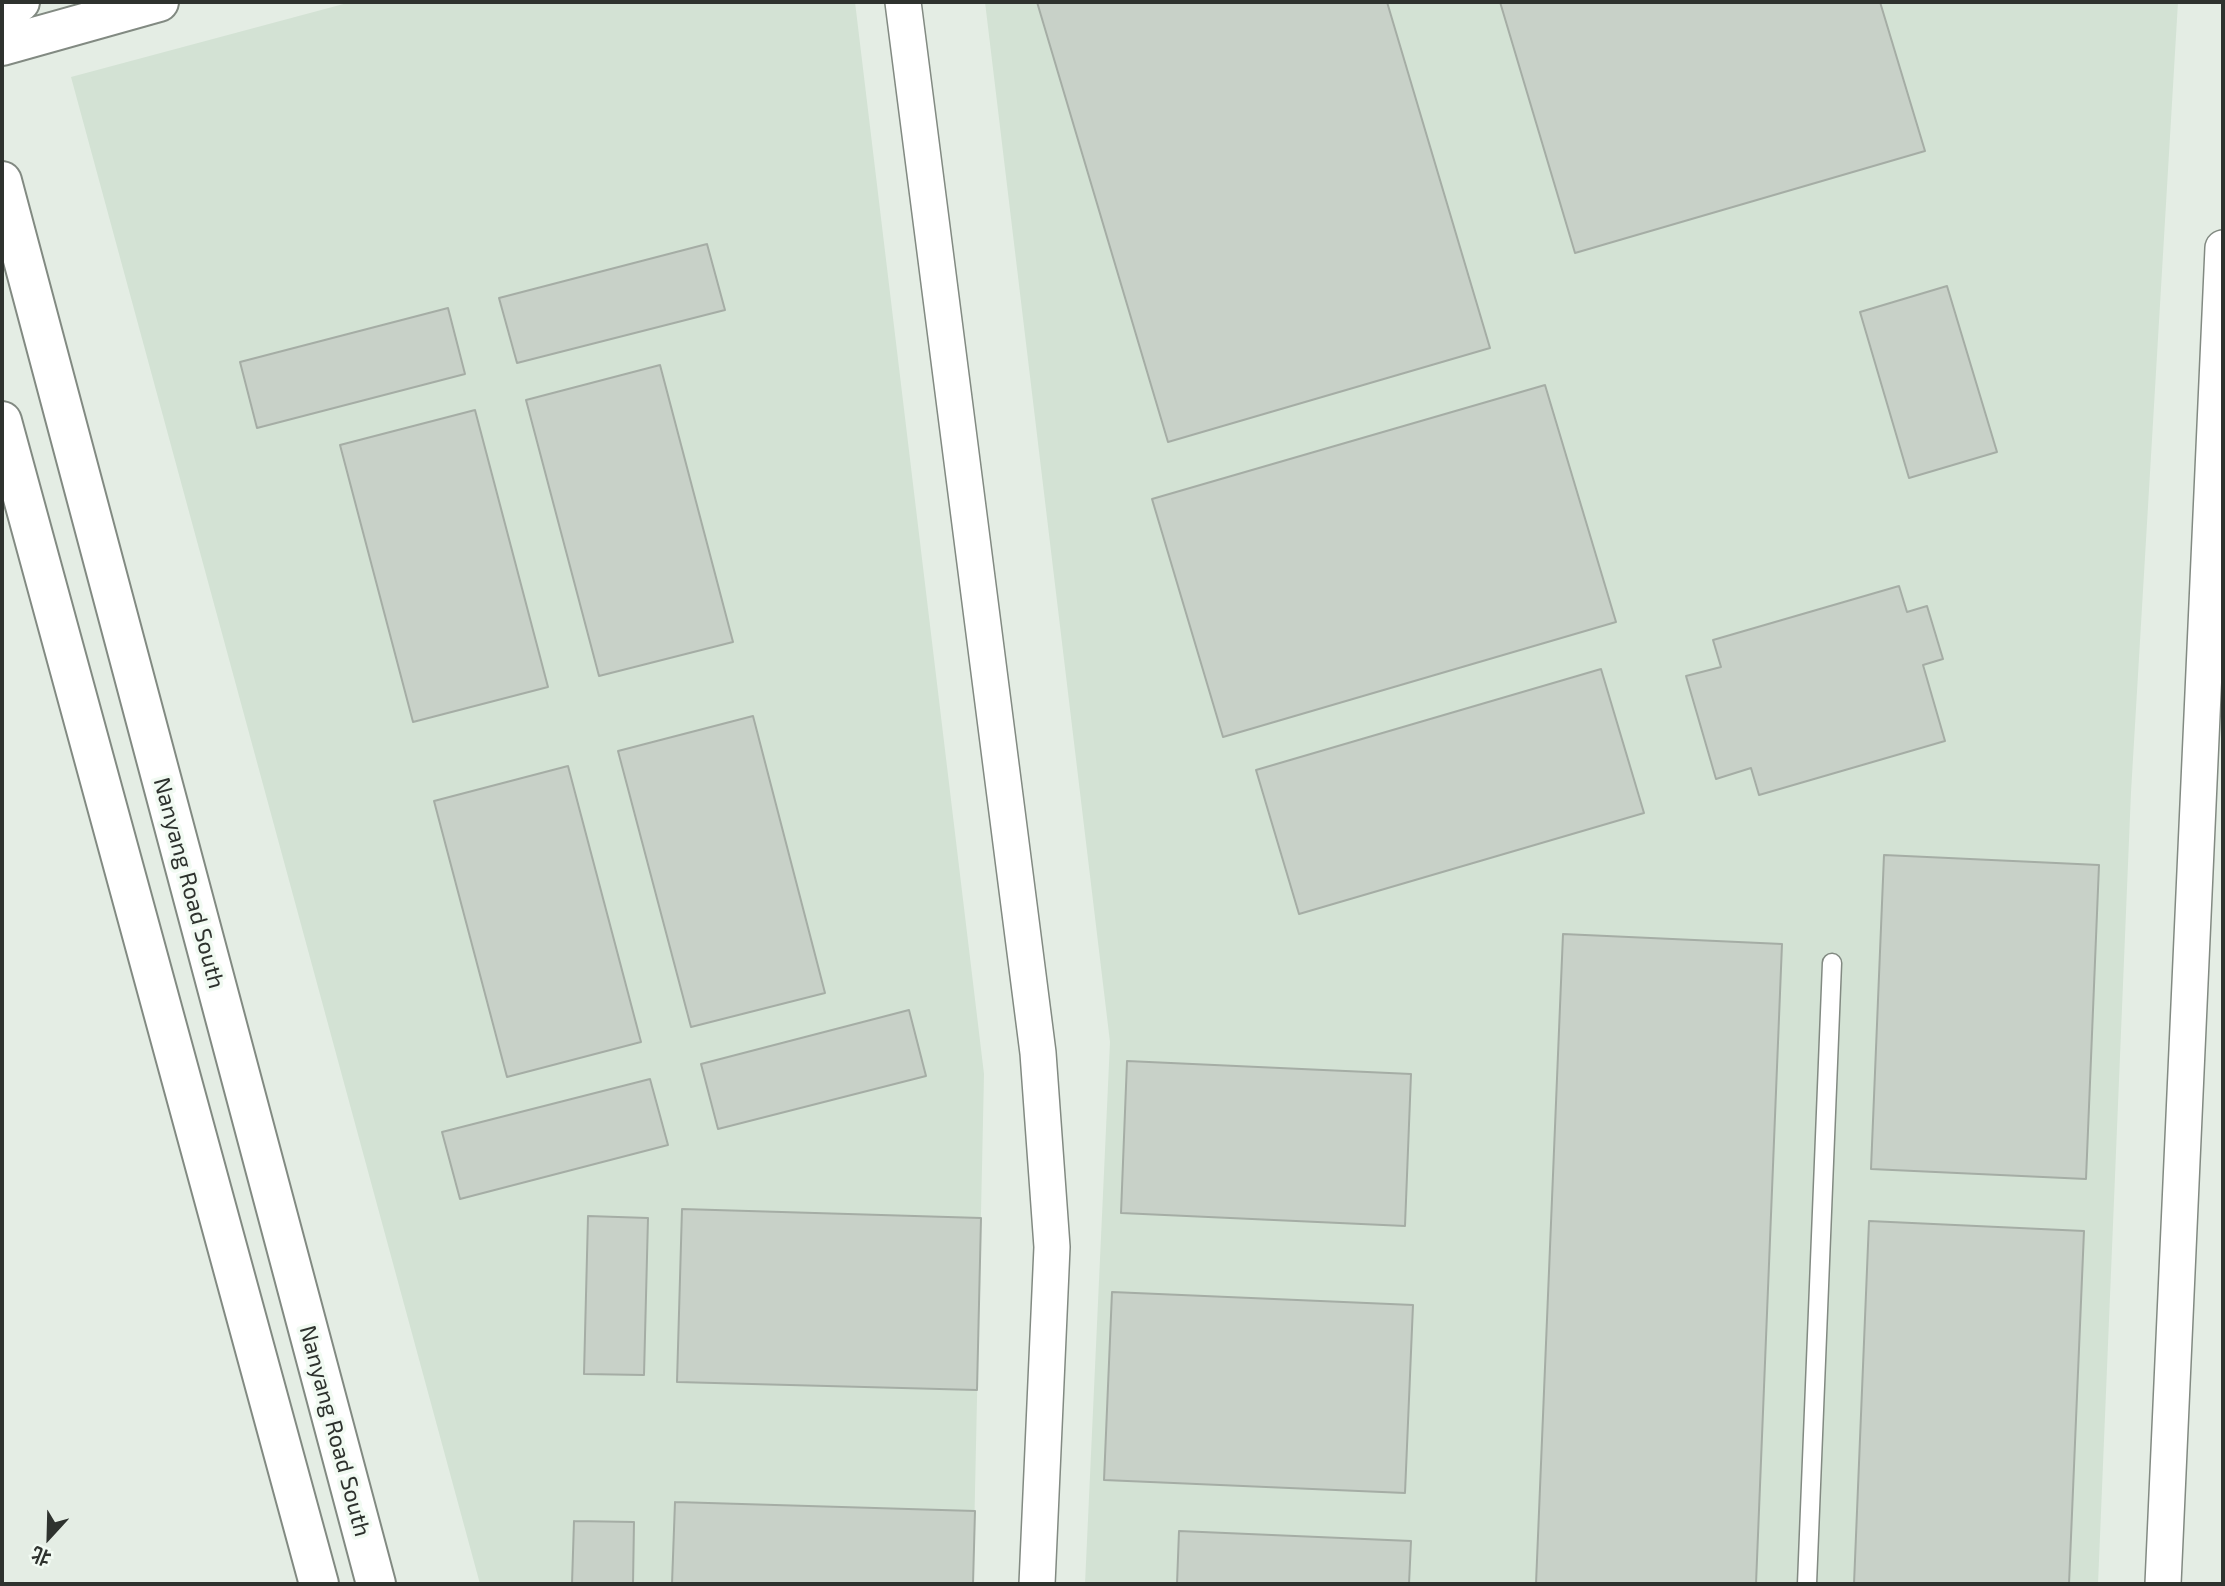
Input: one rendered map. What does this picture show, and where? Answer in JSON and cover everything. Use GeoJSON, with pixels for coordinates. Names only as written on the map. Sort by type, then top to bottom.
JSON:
{"type":"FeatureCollection","features":[{"type":"Feature","properties":{"kind":"main road"},"geometry":{"type":"LineString","coordinates":[[2,7],[20,2]]}},
{"type":"Feature","properties":{"kind":"main road"},"geometry":{"type":"LineString","coordinates":[[2,46],[159,2]]}},
{"type":"Feature","properties":{"kind":"main road","name":"Nanyang Road South"},"geometry":{"type":"LineString","coordinates":[[2,181],[376,1584]]}},
{"type":"Feature","properties":{"kind":"main road"},"geometry":{"type":"LineString","coordinates":[[2,421],[318,1584]]}},
{"type":"Feature","properties":{"kind":"street"},"geometry":{"type":"LineString","coordinates":[[903,2],[1038,1053],[1052,1247],[1037,1584]]}},
{"type":"Feature","properties":{"kind":"street"},"geometry":{"type":"LineString","coordinates":[[2163,1584],[2223,247]]}},
{"type":"Feature","properties":{"kind":"lane"},"geometry":{"type":"LineString","coordinates":[[1807,1584],[1832,963]]}},
{"type":"Feature","properties":{"kind":"shaded area"},"geometry":{"type":"Polygon","coordinates":[[[351,2],[855,2],[984,1074],[973,1584],[480,1584],[71,77],[351,2]]]}},
{"type":"Feature","properties":{"kind":"shaded area"},"geometry":{"type":"Polygon","coordinates":[[[985,2],[2178,2],[2131,792],[2098,1584],[1085,1584],[1110,1042],[985,2]]]}},
{"type":"Feature","properties":{"kind":"building"},"geometry":{"type":"Polygon","coordinates":[[[1037,2],[1387,2],[1490,348],[1168,442],[1037,2]]]}},
{"type":"Feature","properties":{"kind":"building"},"geometry":{"type":"Polygon","coordinates":[[[1500,2],[1880,2],[1925,151],[1575,253],[1500,2]]]}},
{"type":"Feature","properties":{"kind":"building"},"geometry":{"type":"Polygon","coordinates":[[[707,244],[725,310],[517,363],[499,298],[707,244]]]}},
{"type":"Feature","properties":{"kind":"building"},"geometry":{"type":"Polygon","coordinates":[[[1947,286],[1997,452],[1909,478],[1860,312],[1947,286]]]}},
{"type":"Feature","properties":{"kind":"building"},"geometry":{"type":"Polygon","coordinates":[[[448,308],[465,374],[257,428],[240,362],[448,308]]]}},
{"type":"Feature","properties":{"kind":"building"},"geometry":{"type":"Polygon","coordinates":[[[660,365],[733,642],[599,676],[526,400],[660,365]]]}},
{"type":"Feature","properties":{"kind":"building"},"geometry":{"type":"Polygon","coordinates":[[[1545,385],[1616,622],[1223,737],[1152,499],[1545,385]]]}},
{"type":"Feature","properties":{"kind":"building"},"geometry":{"type":"Polygon","coordinates":[[[475,410],[548,687],[413,722],[340,445],[475,410]]]}},
{"type":"Feature","properties":{"kind":"building"},"geometry":{"type":"Polygon","coordinates":[[[1899,586],[1907,612],[1927,606],[1943,659],[1923,665],[1945,741],[1759,795],[1751,768],[1716,779],[1686,676],[1721,667],[1713,640],[1899,586]]]}},
{"type":"Feature","properties":{"kind":"building"},"geometry":{"type":"Polygon","coordinates":[[[1601,669],[1644,813],[1299,914],[1256,770],[1601,669]]]}},
{"type":"Feature","properties":{"kind":"building"},"geometry":{"type":"Polygon","coordinates":[[[753,716],[825,993],[691,1027],[618,751],[753,716]]]}},
{"type":"Feature","properties":{"kind":"building"},"geometry":{"type":"Polygon","coordinates":[[[568,766],[641,1042],[507,1077],[434,801],[568,766]]]}},
{"type":"Feature","properties":{"kind":"building"},"geometry":{"type":"Polygon","coordinates":[[[1884,855],[2099,865],[2086,1179],[1871,1169],[1884,855]]]}},
{"type":"Feature","properties":{"kind":"building"},"geometry":{"type":"Polygon","coordinates":[[[1563,934],[1782,944],[1756,1584],[1536,1584],[1563,934]]]}},
{"type":"Feature","properties":{"kind":"building"},"geometry":{"type":"Polygon","coordinates":[[[909,1010],[926,1076],[718,1129],[701,1064],[909,1010]]]}},
{"type":"Feature","properties":{"kind":"building"},"geometry":{"type":"Polygon","coordinates":[[[1127,1061],[1411,1074],[1405,1226],[1121,1213],[1127,1061]]]}},
{"type":"Feature","properties":{"kind":"building"},"geometry":{"type":"Polygon","coordinates":[[[650,1079],[668,1145],[460,1199],[442,1132],[650,1079]]]}},
{"type":"Feature","properties":{"kind":"building"},"geometry":{"type":"Polygon","coordinates":[[[682,1209],[981,1218],[977,1390],[677,1382],[682,1209]]]}},
{"type":"Feature","properties":{"kind":"building"},"geometry":{"type":"Polygon","coordinates":[[[588,1216],[648,1218],[644,1375],[584,1374],[588,1216]]]}},
{"type":"Feature","properties":{"kind":"building"},"geometry":{"type":"Polygon","coordinates":[[[1869,1221],[2084,1231],[2069,1584],[1854,1584],[1869,1221]]]}},
{"type":"Feature","properties":{"kind":"building"},"geometry":{"type":"Polygon","coordinates":[[[1112,1292],[1413,1305],[1405,1493],[1104,1480],[1112,1292]]]}},
{"type":"Feature","properties":{"kind":"building"},"geometry":{"type":"Polygon","coordinates":[[[675,1502],[975,1511],[973,1584],[672,1584],[675,1502]]]}},
{"type":"Feature","properties":{"kind":"building"},"geometry":{"type":"Polygon","coordinates":[[[574,1521],[634,1522],[633,1584],[572,1584],[574,1521]]]}},
{"type":"Feature","properties":{"kind":"building"},"geometry":{"type":"Polygon","coordinates":[[[1179,1531],[1411,1541],[1409,1584],[1177,1584],[1179,1531]]]}}]}
